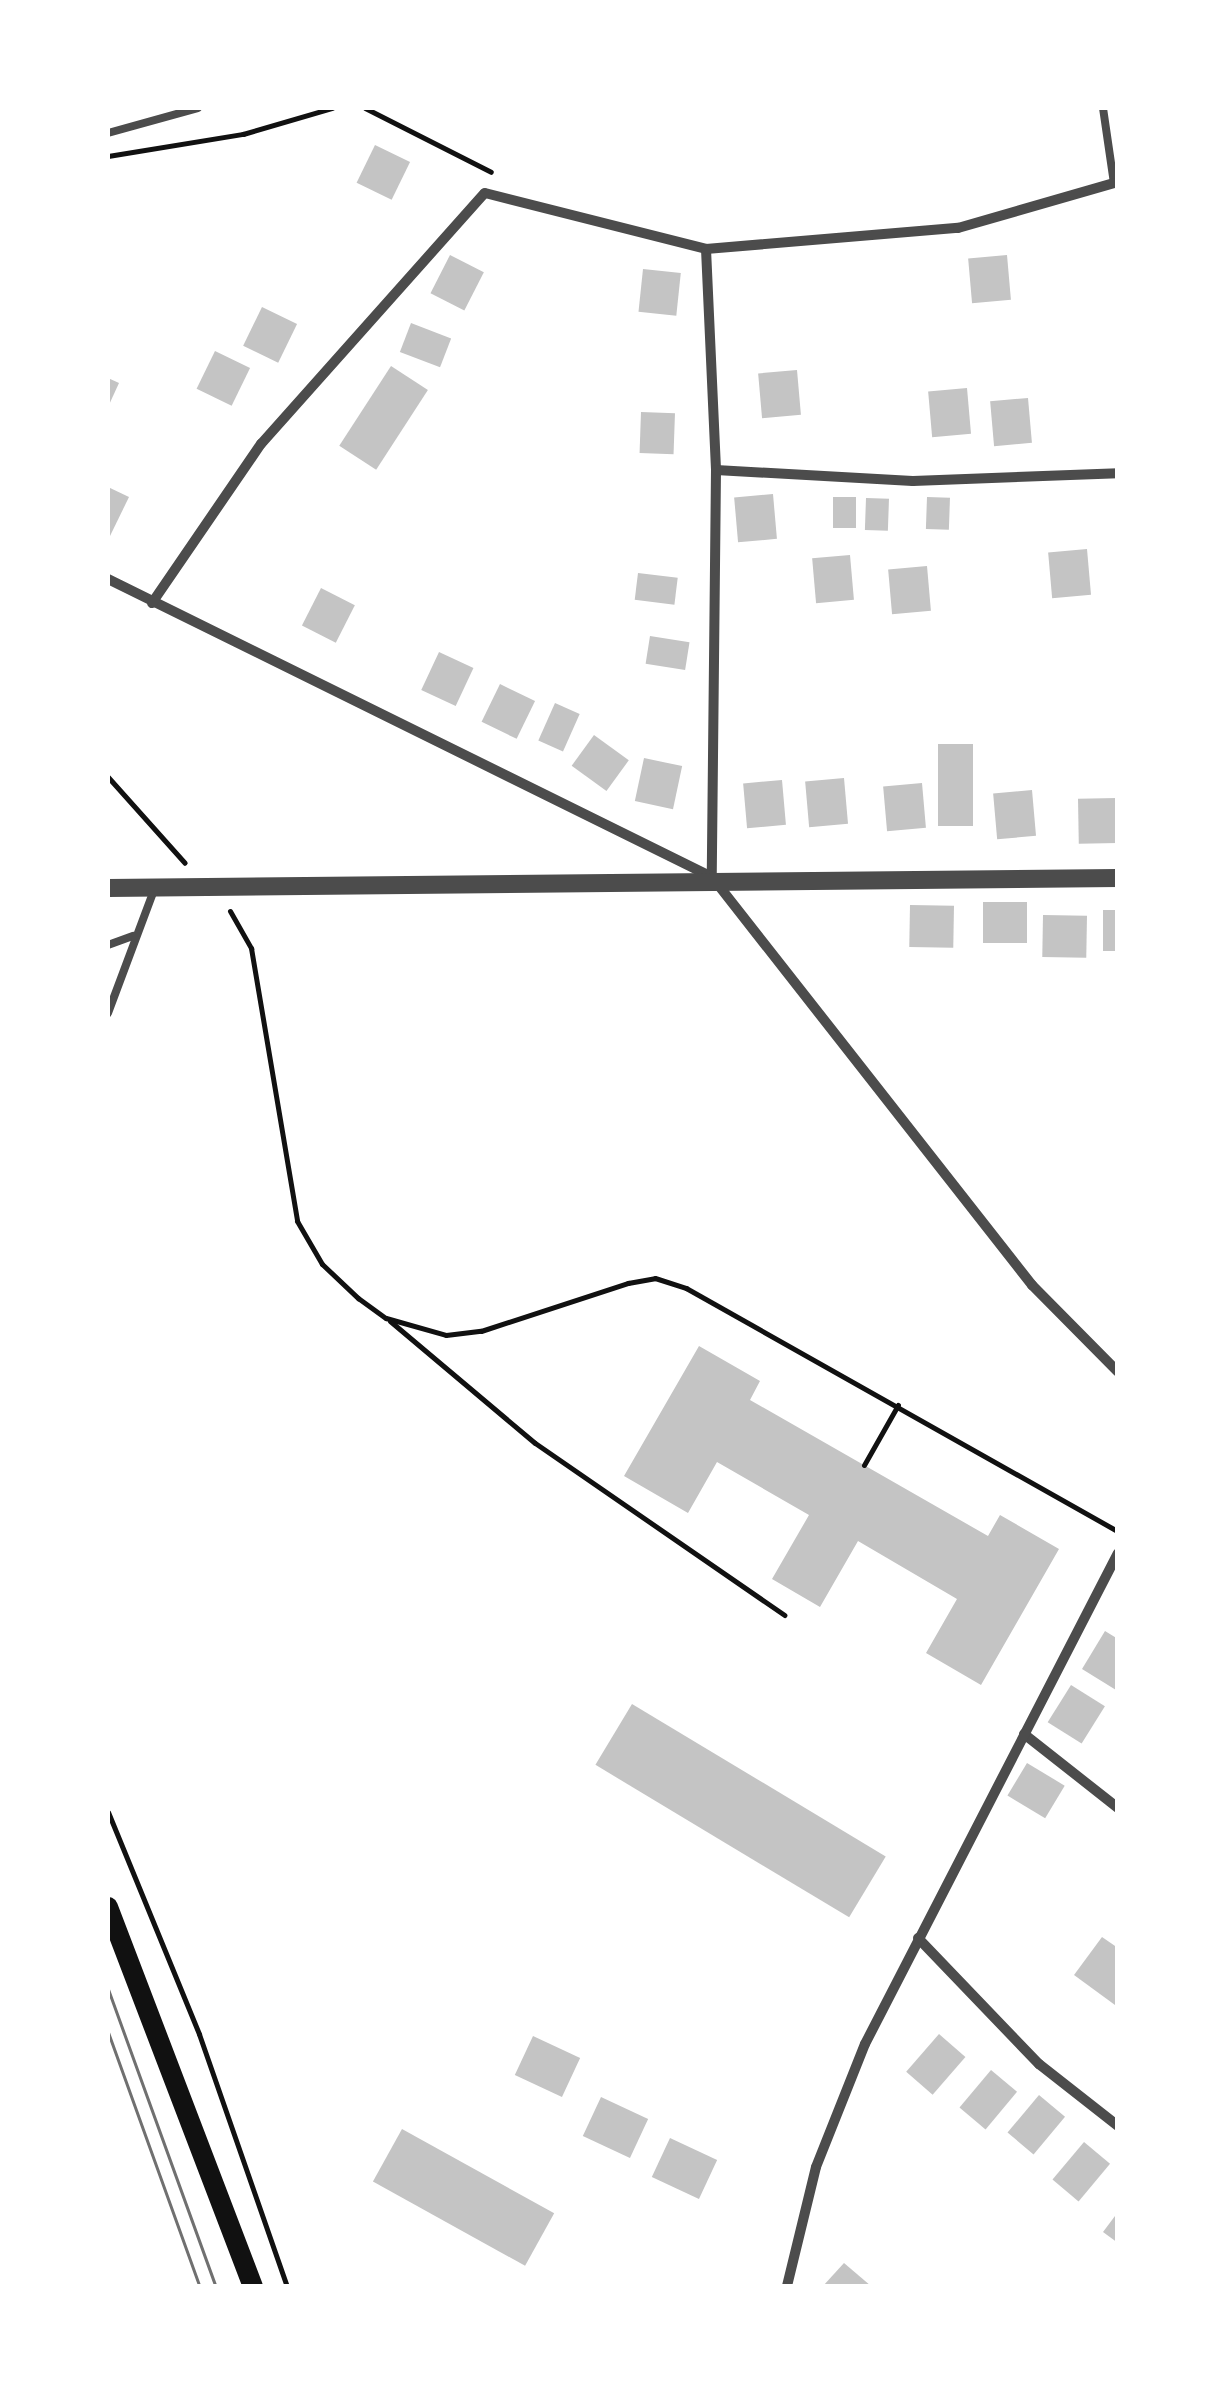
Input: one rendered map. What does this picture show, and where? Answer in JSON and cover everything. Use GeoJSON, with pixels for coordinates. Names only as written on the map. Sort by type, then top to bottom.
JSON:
{"type":"FeatureCollection","features":[{"type":"Feature","properties":{"kind":"main road"},"geometry":{"type":"LineString","coordinates":[[108,1906],[253,2286]]}},
{"type":"Feature","properties":{"kind":"street"},"geometry":{"type":"LineString","coordinates":[[152,602],[261,444],[485,193],[706,250],[958,228],[1114,183]]}},
{"type":"Feature","properties":{"kind":"street"},"geometry":{"type":"LineString","coordinates":[[706,250],[716,470],[712,877]]}},
{"type":"Feature","properties":{"kind":"street"},"geometry":{"type":"LineString","coordinates":[[716,470],[913,482],[1118,473]]}},
{"type":"Feature","properties":{"kind":"street"},"geometry":{"type":"LineString","coordinates":[[108,579],[712,877],[1032,1285],[1118,1372]]}},
{"type":"Feature","properties":{"kind":"street"},"geometry":{"type":"LineString","coordinates":[[108,888],[712,877],[1118,878]]}},
{"type":"Feature","properties":{"kind":"street"},"geometry":{"type":"LineString","coordinates":[[787,2286],[822,2150],[918,1938],[1118,1554]]}},
{"type":"Feature","properties":{"kind":"street"},"geometry":{"type":"LineString","coordinates":[[1024,1734],[1118,1808]]}},
{"type":"Feature","properties":{"kind":"street"},"geometry":{"type":"LineString","coordinates":[[918,1938],[1040,2064],[1118,2126]]}},
{"type":"Feature","properties":{"kind":"lane"},"geometry":{"type":"LineString","coordinates":[[108,133],[198,108]]}},
{"type":"Feature","properties":{"kind":"lane"},"geometry":{"type":"LineString","coordinates":[[1103,108],[1114,183]]}},
{"type":"Feature","properties":{"kind":"lane"},"geometry":{"type":"LineString","coordinates":[[108,1014],[134,936],[156,886]]}},
{"type":"Feature","properties":{"kind":"lane"},"geometry":{"type":"LineString","coordinates":[[108,944],[134,936]]}},
{"type":"Feature","properties":{"kind":"path"},"geometry":{"type":"LineString","coordinates":[[108,156],[243,134],[332,108]]}},
{"type":"Feature","properties":{"kind":"path"},"geometry":{"type":"LineString","coordinates":[[365,108],[503,178]]}},
{"type":"Feature","properties":{"kind":"path"},"geometry":{"type":"LineString","coordinates":[[108,777],[236,918],[251,948],[297,1221],[322,1264],[535,1443],[784,1615]]}},
{"type":"Feature","properties":{"kind":"path"},"geometry":{"type":"LineString","coordinates":[[386,1318],[446,1335],[480,1331],[549,1304],[655,1278],[738,1312],[1118,1531]]}},
{"type":"Feature","properties":{"kind":"path"},"geometry":{"type":"LineString","coordinates":[[864,1465],[898,1405]]}},
{"type":"Feature","properties":{"kind":"path"},"geometry":{"type":"LineString","coordinates":[[108,1812],[199,2034],[287,2286]]}},
{"type":"Feature","properties":{"kind":"building"},"geometry":{"type":"Polygon","coordinates":[[[375,145],[410,162],[392,200],[357,183],[375,145]]]}},
{"type":"Feature","properties":{"kind":"building"},"geometry":{"type":"Polygon","coordinates":[[[450,255],[484,272],[464,311],[430,293],[450,255]]]}},
{"type":"Feature","properties":{"kind":"building"},"geometry":{"type":"Polygon","coordinates":[[[1007,255],[1011,300],[972,303],[968,258],[1007,255]]]}},
{"type":"Feature","properties":{"kind":"building"},"geometry":{"type":"Polygon","coordinates":[[[643,269],[681,273],[676,316],[639,312],[643,269]]]}},
{"type":"Feature","properties":{"kind":"building"},"geometry":{"type":"Polygon","coordinates":[[[262,307],[297,324],[278,363],[243,346],[262,307]]]}},
{"type":"Feature","properties":{"kind":"building"},"geometry":{"type":"Polygon","coordinates":[[[411,323],[451,338],[440,367],[400,352],[411,323]]]}},
{"type":"Feature","properties":{"kind":"building"},"geometry":{"type":"Polygon","coordinates":[[[215,351],[250,368],[232,406],[197,389],[215,351]]]}},
{"type":"Feature","properties":{"kind":"building"},"geometry":{"type":"Polygon","coordinates":[[[391,366],[428,390],[376,470],[339,446],[391,366]]]}},
{"type":"Feature","properties":{"kind":"building"},"geometry":{"type":"Polygon","coordinates":[[[797,370],[801,415],[762,418],[758,373],[797,370]]]}},
{"type":"Feature","properties":{"kind":"building"},"geometry":{"type":"Polygon","coordinates":[[[108,378],[119,383],[108,407],[108,378]]]}},
{"type":"Feature","properties":{"kind":"building"},"geometry":{"type":"Polygon","coordinates":[[[967,388],[971,434],[932,437],[928,391],[967,388]]]}},
{"type":"Feature","properties":{"kind":"building"},"geometry":{"type":"Polygon","coordinates":[[[1028,398],[1032,443],[994,446],[990,401],[1028,398]]]}},
{"type":"Feature","properties":{"kind":"building"},"geometry":{"type":"Polygon","coordinates":[[[641,412],[675,413],[674,454],[640,453],[641,412]]]}},
{"type":"Feature","properties":{"kind":"building"},"geometry":{"type":"Polygon","coordinates":[[[108,487],[129,497],[110,536],[108,535],[108,487]]]}},
{"type":"Feature","properties":{"kind":"building"},"geometry":{"type":"Polygon","coordinates":[[[773,494],[777,539],[738,542],[734,497],[773,494]]]}},
{"type":"Feature","properties":{"kind":"building"},"geometry":{"type":"Polygon","coordinates":[[[833,497],[856,497],[856,528],[833,528],[833,497]]]}},
{"type":"Feature","properties":{"kind":"building"},"geometry":{"type":"Polygon","coordinates":[[[927,497],[950,498],[949,530],[926,529],[927,497]]]}},
{"type":"Feature","properties":{"kind":"building"},"geometry":{"type":"Polygon","coordinates":[[[866,498],[889,499],[888,531],[865,530],[866,498]]]}},
{"type":"Feature","properties":{"kind":"building"},"geometry":{"type":"Polygon","coordinates":[[[1087,549],[1091,595],[1052,598],[1048,552],[1087,549]]]}},
{"type":"Feature","properties":{"kind":"building"},"geometry":{"type":"Polygon","coordinates":[[[850,555],[854,600],[816,603],[812,558],[850,555]]]}},
{"type":"Feature","properties":{"kind":"building"},"geometry":{"type":"Polygon","coordinates":[[[927,566],[931,611],[892,614],[888,569],[927,566]]]}},
{"type":"Feature","properties":{"kind":"building"},"geometry":{"type":"Polygon","coordinates":[[[638,573],[678,578],[674,605],[635,600],[638,573]]]}},
{"type":"Feature","properties":{"kind":"building"},"geometry":{"type":"Polygon","coordinates":[[[321,588],[355,605],[336,643],[302,625],[321,588]]]}},
{"type":"Feature","properties":{"kind":"building"},"geometry":{"type":"Polygon","coordinates":[[[650,636],[690,642],[685,670],[646,664],[650,636]]]}},
{"type":"Feature","properties":{"kind":"building"},"geometry":{"type":"Polygon","coordinates":[[[439,652],[473,668],[456,706],[421,690],[439,652]]]}},
{"type":"Feature","properties":{"kind":"building"},"geometry":{"type":"Polygon","coordinates":[[[500,684],[535,701],[517,739],[482,722],[500,684]]]}},
{"type":"Feature","properties":{"kind":"building"},"geometry":{"type":"Polygon","coordinates":[[[555,703],[580,714],[563,751],[538,740],[555,703]]]}},
{"type":"Feature","properties":{"kind":"building"},"geometry":{"type":"Polygon","coordinates":[[[594,735],[629,760],[606,791],[572,766],[594,735]]]}},
{"type":"Feature","properties":{"kind":"building"},"geometry":{"type":"Polygon","coordinates":[[[938,744],[973,744],[973,826],[938,826],[938,744]]]}},
{"type":"Feature","properties":{"kind":"building"},"geometry":{"type":"Polygon","coordinates":[[[644,758],[682,766],[673,809],[635,801],[644,758]]]}},
{"type":"Feature","properties":{"kind":"building"},"geometry":{"type":"Polygon","coordinates":[[[844,778],[848,824],[809,827],[805,781],[844,778]]]}},
{"type":"Feature","properties":{"kind":"building"},"geometry":{"type":"Polygon","coordinates":[[[782,780],[786,825],[747,828],[743,783],[782,780]]]}},
{"type":"Feature","properties":{"kind":"building"},"geometry":{"type":"Polygon","coordinates":[[[922,783],[926,828],[887,831],[883,786],[922,783]]]}},
{"type":"Feature","properties":{"kind":"building"},"geometry":{"type":"Polygon","coordinates":[[[1032,790],[1036,836],[997,839],[993,793],[1032,790]]]}},
{"type":"Feature","properties":{"kind":"building"},"geometry":{"type":"Polygon","coordinates":[[[1117,798],[1118,843],[1079,844],[1078,799],[1117,798]]]}},
{"type":"Feature","properties":{"kind":"building"},"geometry":{"type":"Polygon","coordinates":[[[983,902],[1027,902],[1027,943],[983,943],[983,902]]]}},
{"type":"Feature","properties":{"kind":"building"},"geometry":{"type":"Polygon","coordinates":[[[910,905],[954,906],[953,948],[909,947],[910,905]]]}},
{"type":"Feature","properties":{"kind":"building"},"geometry":{"type":"Polygon","coordinates":[[[1103,910],[1118,910],[1118,951],[1103,951],[1103,910]]]}},
{"type":"Feature","properties":{"kind":"building"},"geometry":{"type":"Polygon","coordinates":[[[1043,915],[1087,916],[1086,958],[1042,957],[1043,915]]]}},
{"type":"Feature","properties":{"kind":"building"},"geometry":{"type":"Polygon","coordinates":[[[699,1346],[760,1381],[750,1400],[988,1536],[1000,1515],[1059,1549],[981,1685],[926,1653],[957,1599],[858,1541],[820,1607],[772,1579],[809,1515],[717,1462],[688,1513],[624,1476],[699,1346]]]}},
{"type":"Feature","properties":{"kind":"building"},"geometry":{"type":"Polygon","coordinates":[[[1105,1631],[1118,1639],[1116,1690],[1082,1669],[1105,1631]]]}},
{"type":"Feature","properties":{"kind":"building"},"geometry":{"type":"Polygon","coordinates":[[[1071,1685],[1105,1706],[1082,1744],[1048,1722],[1071,1685]]]}},
{"type":"Feature","properties":{"kind":"building"},"geometry":{"type":"Polygon","coordinates":[[[632,1704],[886,1856],[849,1917],[595,1765],[632,1704]]]}},
{"type":"Feature","properties":{"kind":"building"},"geometry":{"type":"Polygon","coordinates":[[[1027,1763],[1065,1786],[1045,1818],[1007,1796],[1027,1763]]]}},
{"type":"Feature","properties":{"kind":"building"},"geometry":{"type":"Polygon","coordinates":[[[1102,1937],[1118,1948],[1115,2005],[1074,1975],[1102,1937]]]}},
{"type":"Feature","properties":{"kind":"building"},"geometry":{"type":"Polygon","coordinates":[[[939,2034],[965,2057],[933,2095],[906,2072],[939,2034]]]}},
{"type":"Feature","properties":{"kind":"building"},"geometry":{"type":"Polygon","coordinates":[[[533,2036],[580,2058],[562,2097],[515,2075],[533,2036]]]}},
{"type":"Feature","properties":{"kind":"building"},"geometry":{"type":"Polygon","coordinates":[[[991,2070],[1017,2092],[986,2129],[960,2108],[991,2070]]]}},
{"type":"Feature","properties":{"kind":"building"},"geometry":{"type":"Polygon","coordinates":[[[1039,2095],[1065,2117],[1034,2154],[1008,2133],[1039,2095]]]}},
{"type":"Feature","properties":{"kind":"building"},"geometry":{"type":"Polygon","coordinates":[[[601,2097],[648,2119],[630,2158],[583,2136],[601,2097]]]}},
{"type":"Feature","properties":{"kind":"building"},"geometry":{"type":"Polygon","coordinates":[[[402,2129],[554,2213],[525,2266],[373,2181],[402,2129]]]}},
{"type":"Feature","properties":{"kind":"building"},"geometry":{"type":"Polygon","coordinates":[[[670,2138],[717,2160],[699,2199],[652,2177],[670,2138]]]}},
{"type":"Feature","properties":{"kind":"building"},"geometry":{"type":"Polygon","coordinates":[[[1084,2142],[1110,2164],[1079,2201],[1053,2180],[1084,2142]]]}},
{"type":"Feature","properties":{"kind":"building"},"geometry":{"type":"Polygon","coordinates":[[[1118,2212],[1118,2243],[1103,2232],[1118,2212]]]}},
{"type":"Feature","properties":{"kind":"building"},"geometry":{"type":"Polygon","coordinates":[[[844,2263],[871,2286],[823,2286],[844,2263]]]}},
{"type":"Feature","properties":{"kind":"tram line"},"geometry":{"type":"LineString","coordinates":[[108,1988],[216,2286]]}},
{"type":"Feature","properties":{"kind":"tram line"},"geometry":{"type":"LineString","coordinates":[[108,2031],[200,2286]]}}]}
